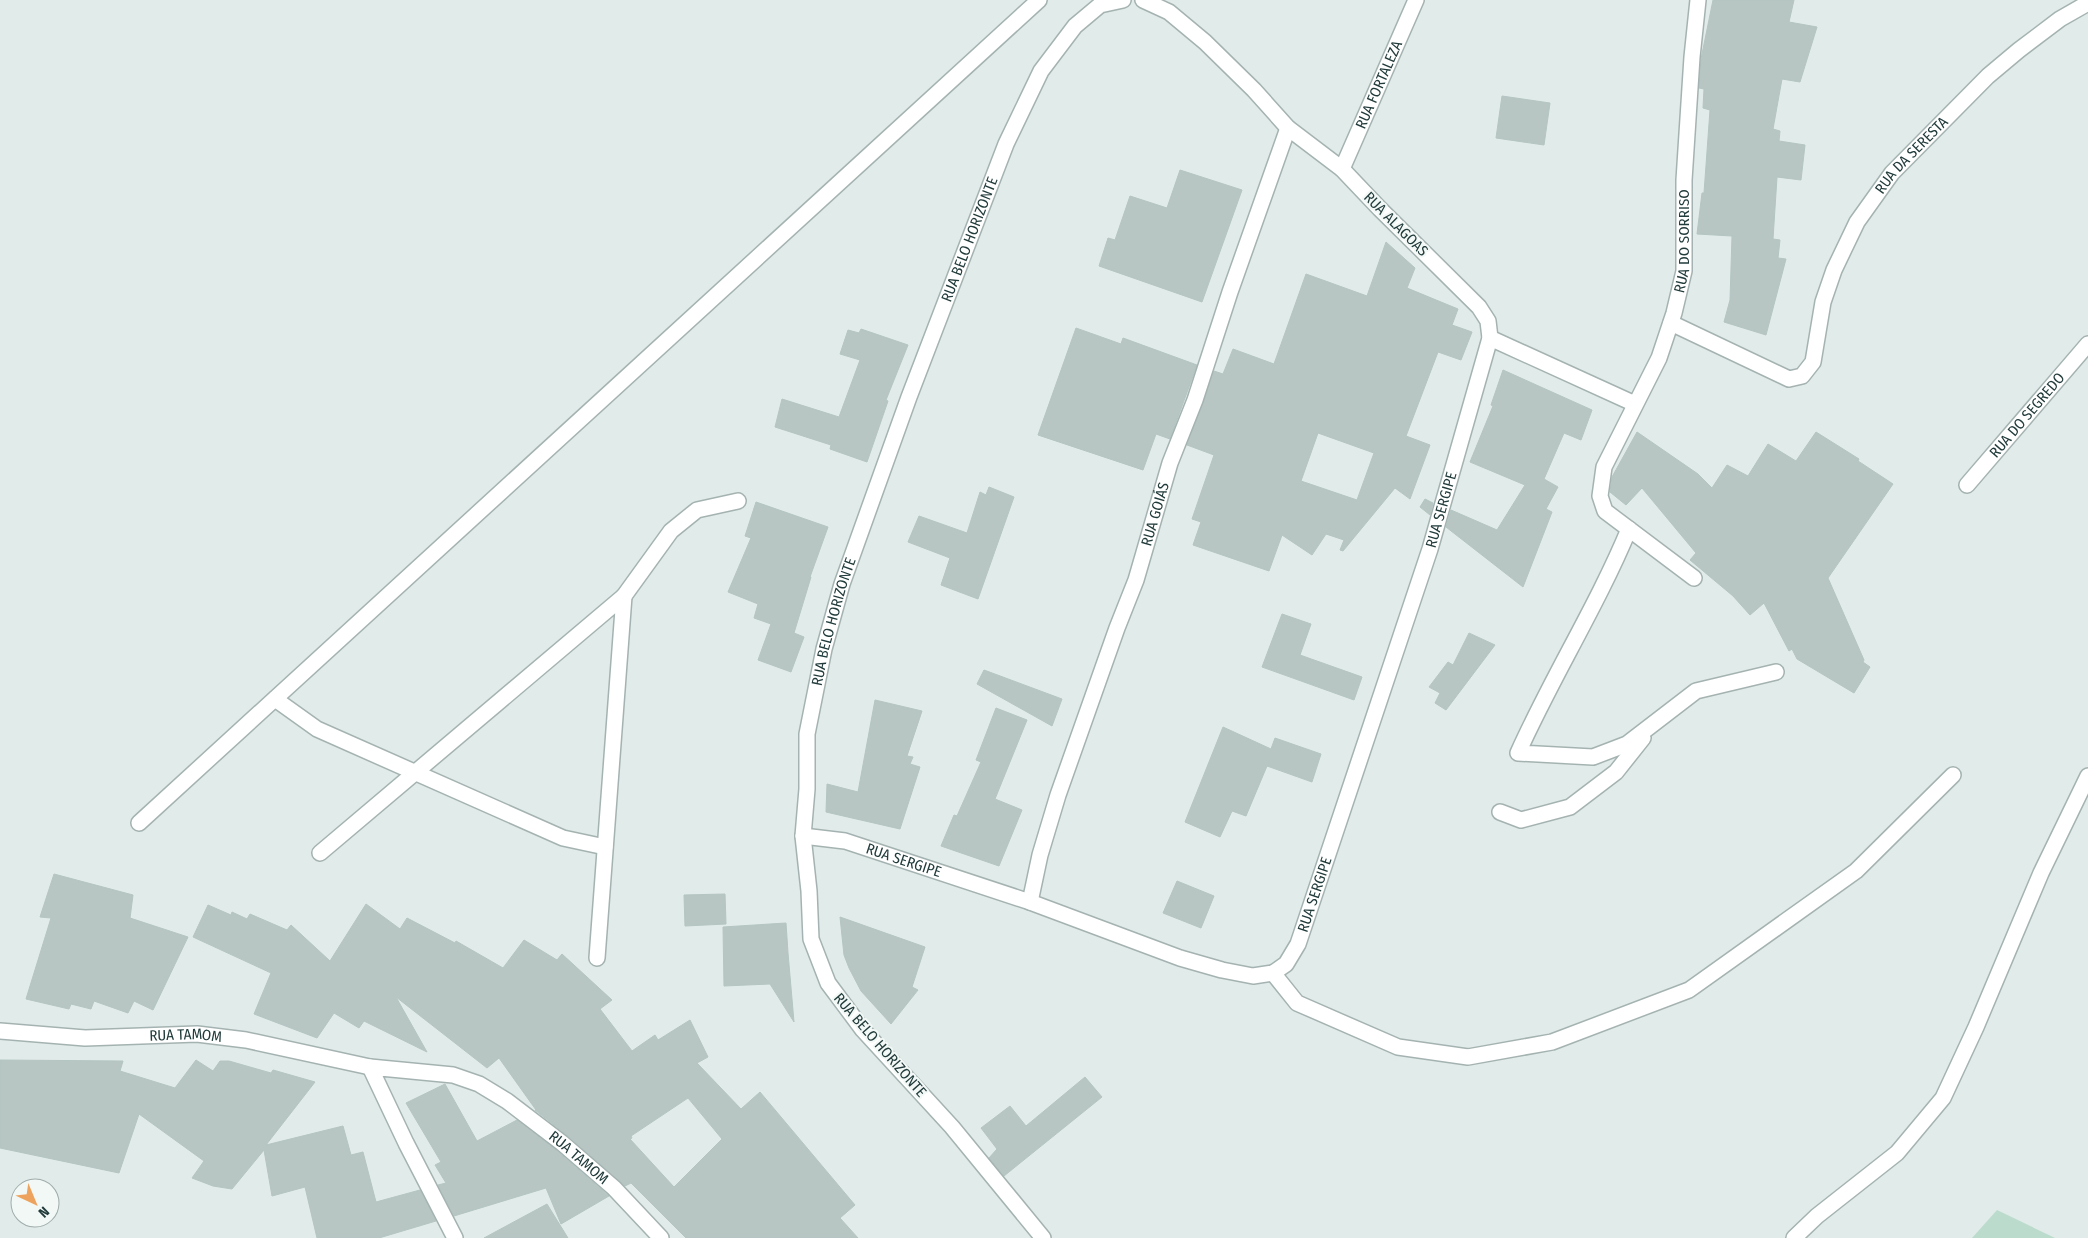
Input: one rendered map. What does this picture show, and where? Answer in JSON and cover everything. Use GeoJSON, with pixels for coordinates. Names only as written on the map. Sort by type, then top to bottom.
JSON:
{"type":"FeatureCollection","features":[{"type":"Feature","properties":{"kind":"street"},"geometry":{"type":"LineString","coordinates":[[139,823],[1039,0]]}},
{"type":"Feature","properties":{"kind":"street","name":"RUA BELO HORIZONTE"},"geometry":{"type":"LineString","coordinates":[[1043,1238],[952,1127],[863,1030],[828,983],[811,939],[809,892],[803,836],[807,789],[807,734],[824,649],[842,584],[948,294],[1006,144],[1041,71],[1075,26],[1100,5],[1123,0]]}},
{"type":"Feature","properties":{"kind":"street","name":"RUA ALAGOAS"},"geometry":{"type":"LineString","coordinates":[[1143,0],[1168,12],[1205,42],[1254,90],[1288,128],[1342,169],[1479,307],[1488,322],[1490,338]]}},
{"type":"Feature","properties":{"kind":"street","name":"RUA FORTALEZA"},"geometry":{"type":"LineString","coordinates":[[1342,169],[1416,0]]}},
{"type":"Feature","properties":{"kind":"street","name":"RUA DO SORRISO"},"geometry":{"type":"LineString","coordinates":[[1694,578],[1604,511],[1600,496],[1604,467],[1659,358],[1671,323],[1684,271],[1684,180],[1692,57],[1698,0]]}},
{"type":"Feature","properties":{"kind":"street","name":"RUA DA SERESTA"},"geometry":{"type":"LineString","coordinates":[[1671,323],[1788,378],[1802,376],[1813,362],[1823,302],[1834,270],[1857,222],[1892,173],[1988,76],[2053,24],[2088,3]]}},
{"type":"Feature","properties":{"kind":"street","name":"RUA GOIÁS"},"geometry":{"type":"LineString","coordinates":[[1030,902],[1040,855],[1061,786],[1116,628],[1136,580],[1170,463],[1195,400],[1230,292],[1288,128]]}},
{"type":"Feature","properties":{"kind":"street"},"geometry":{"type":"LineString","coordinates":[[1490,338],[1636,404]]}},
{"type":"Feature","properties":{"kind":"street","name":"RUA SERGIPE"},"geometry":{"type":"LineString","coordinates":[[803,836],[845,841],[1030,902],[1188,961],[1253,976],[1273,973],[1286,964],[1298,944],[1323,873],[1430,549],[1490,338]]}},
{"type":"Feature","properties":{"kind":"street","name":"RUA DO SEGREDO"},"geometry":{"type":"LineString","coordinates":[[1967,484],[2088,344]]}},
{"type":"Feature","properties":{"kind":"street"},"geometry":{"type":"LineString","coordinates":[[320,853],[624,596],[671,531],[697,510],[738,501]]}},
{"type":"Feature","properties":{"kind":"street"},"geometry":{"type":"LineString","coordinates":[[1628,529],[1616,561],[1540,704],[1518,752],[1593,757],[1627,744],[1696,691],[1776,672]]}},
{"type":"Feature","properties":{"kind":"street"},"geometry":{"type":"LineString","coordinates":[[597,958],[624,596]]}},
{"type":"Feature","properties":{"kind":"street"},"geometry":{"type":"LineString","coordinates":[[275,698],[317,729],[563,838],[605,847]]}},
{"type":"Feature","properties":{"kind":"street"},"geometry":{"type":"LineString","coordinates":[[1500,812],[1521,820],[1570,807],[1616,772],[1654,723]]}},
{"type":"Feature","properties":{"kind":"street"},"geometry":{"type":"LineString","coordinates":[[1273,973],[1297,1003],[1398,1047],[1468,1057],[1552,1042],[1689,990],[1856,871],[1953,775]]}},
{"type":"Feature","properties":{"kind":"street"},"geometry":{"type":"LineString","coordinates":[[1794,1238],[1817,1216],[1897,1153],[1943,1098],[1976,1028],[2041,873],[2088,776]]}},
{"type":"Feature","properties":{"kind":"street","name":"RUA TAMOM"},"geometry":{"type":"LineString","coordinates":[[0,1031],[85,1038],[197,1034],[246,1040],[370,1066],[453,1075],[479,1084],[507,1101],[562,1143],[614,1188],[661,1238]]}},
{"type":"Feature","properties":{"kind":"street"},"geometry":{"type":"LineString","coordinates":[[370,1066],[406,1143],[455,1238]]}},
{"type":"Feature","properties":{"kind":"green space"},"geometry":{"type":"Polygon","coordinates":[[[1997,1210],[2055,1238],[1972,1238],[1997,1210]]]}},
{"type":"Feature","properties":{"kind":"building"},"geometry":{"type":"Polygon","coordinates":[[[1713,0],[1794,0],[1789,22],[1817,27],[1800,82],[1782,79],[1773,129],[1780,131],[1779,141],[1805,145],[1801,180],[1777,177],[1773,239],[1780,240],[1778,258],[1786,259],[1766,335],[1724,322],[1730,300],[1732,236],[1697,234],[1702,193],[1704,193],[1710,110],[1703,108],[1704,89],[1699,88],[1701,59],[1713,0]]]}},
{"type":"Feature","properties":{"kind":"building"},"geometry":{"type":"Polygon","coordinates":[[[1502,96],[1550,103],[1544,145],[1496,138],[1502,96]]]}},
{"type":"Feature","properties":{"kind":"building"},"geometry":{"type":"Polygon","coordinates":[[[1180,170],[1242,190],[1202,302],[1099,266],[1108,238],[1115,240],[1130,196],[1167,208],[1180,170]]]}},
{"type":"Feature","properties":{"kind":"building"},"geometry":{"type":"Polygon","coordinates":[[[1386,242],[1415,268],[1407,288],[1458,309],[1452,325],[1472,332],[1461,360],[1438,352],[1406,436],[1430,445],[1410,499],[1395,488],[1343,551],[1340,550],[1344,540],[1326,534],[1312,555],[1282,535],[1269,571],[1193,545],[1201,522],[1192,519],[1214,455],[1187,445],[1214,371],[1223,374],[1233,349],[1274,364],[1306,274],[1367,296],[1386,242]],[[1318,433],[1301,481],[1357,500],[1374,453],[1318,433]]]}},
{"type":"Feature","properties":{"kind":"building"},"geometry":{"type":"Polygon","coordinates":[[[1076,328],[1121,344],[1123,338],[1197,365],[1170,439],[1156,434],[1143,470],[1038,435],[1076,328]]]}},
{"type":"Feature","properties":{"kind":"building"},"geometry":{"type":"Polygon","coordinates":[[[861,329],[908,345],[886,400],[888,401],[867,462],[830,449],[831,445],[775,427],[782,399],[839,417],[860,360],[840,354],[848,330],[859,333],[861,329]]]}},
{"type":"Feature","properties":{"kind":"building"},"geometry":{"type":"Polygon","coordinates":[[[1503,370],[1592,410],[1581,440],[1564,433],[1544,479],[1558,487],[1546,509],[1552,512],[1523,587],[1446,527],[1451,510],[1497,530],[1525,485],[1470,462],[1493,406],[1491,405],[1503,370]]]}},
{"type":"Feature","properties":{"kind":"building"},"geometry":{"type":"Polygon","coordinates":[[[1637,432],[1698,474],[1712,488],[1727,465],[1748,476],[1768,444],[1796,461],[1816,432],[1859,459],[1858,461],[1893,484],[1828,578],[1864,660],[1863,662],[1870,667],[1854,693],[1797,659],[1792,649],[1789,651],[1764,603],[1750,615],[1733,596],[1690,560],[1696,553],[1642,488],[1626,505],[1610,492],[1612,477],[1637,432]]]}},
{"type":"Feature","properties":{"kind":"building"},"geometry":{"type":"Polygon","coordinates":[[[989,487],[1014,497],[978,599],[941,585],[950,558],[908,542],[919,516],[967,533],[980,492],[986,495],[989,487]]]}},
{"type":"Feature","properties":{"kind":"building"},"geometry":{"type":"Polygon","coordinates":[[[1425,499],[1433,503],[1430,515],[1420,507],[1425,499]]]}},
{"type":"Feature","properties":{"kind":"building"},"geometry":{"type":"Polygon","coordinates":[[[756,502],[828,527],[810,577],[794,633],[804,637],[791,672],[758,660],[771,624],[754,618],[758,604],[728,592],[751,538],[745,536],[756,502]]]}},
{"type":"Feature","properties":{"kind":"building"},"geometry":{"type":"Polygon","coordinates":[[[1282,614],[1311,624],[1300,655],[1362,677],[1354,700],[1262,667],[1282,614]]]}},
{"type":"Feature","properties":{"kind":"building"},"geometry":{"type":"Polygon","coordinates":[[[1469,633],[1495,645],[1446,710],[1435,703],[1440,693],[1429,687],[1448,662],[1453,665],[1469,633]]]}},
{"type":"Feature","properties":{"kind":"building"},"geometry":{"type":"Polygon","coordinates":[[[984,670],[1062,699],[1052,726],[977,684],[984,670]]]}},
{"type":"Feature","properties":{"kind":"building"},"geometry":{"type":"Polygon","coordinates":[[[875,700],[922,711],[907,756],[913,757],[910,764],[920,767],[900,829],[826,812],[827,784],[858,792],[875,700]]]}},
{"type":"Feature","properties":{"kind":"building"},"geometry":{"type":"Polygon","coordinates":[[[996,708],[1027,720],[995,799],[1022,810],[999,866],[941,846],[954,815],[957,816],[981,762],[976,760],[996,708]]]}},
{"type":"Feature","properties":{"kind":"building"},"geometry":{"type":"Polygon","coordinates":[[[1223,727],[1271,749],[1275,738],[1321,754],[1312,782],[1267,766],[1246,816],[1232,811],[1220,837],[1185,822],[1223,727]]]}},
{"type":"Feature","properties":{"kind":"building"},"geometry":{"type":"Polygon","coordinates":[[[54,874],[133,895],[130,918],[188,937],[153,1010],[134,1001],[128,1013],[94,1001],[91,1009],[71,1004],[69,1009],[26,999],[51,918],[40,917],[54,874]]]}},
{"type":"Feature","properties":{"kind":"building"},"geometry":{"type":"Polygon","coordinates":[[[1177,881],[1214,896],[1201,928],[1163,913],[1177,881]]]}},
{"type":"Feature","properties":{"kind":"building"},"geometry":{"type":"Polygon","coordinates":[[[725,894],[726,924],[685,926],[684,895],[725,894]]]}},
{"type":"Feature","properties":{"kind":"building"},"geometry":{"type":"Polygon","coordinates":[[[366,904],[400,929],[407,918],[455,943],[456,941],[503,968],[524,940],[557,960],[562,954],[612,1000],[600,1009],[632,1051],[655,1035],[658,1040],[690,1020],[708,1057],[697,1063],[741,1109],[760,1092],[855,1205],[840,1218],[858,1238],[686,1238],[631,1183],[625,1186],[535,1110],[499,1058],[487,1068],[396,997],[427,1052],[364,1021],[359,1028],[334,1013],[317,1038],[254,1014],[271,973],[193,937],[208,905],[231,915],[232,912],[247,919],[250,914],[287,930],[291,925],[330,961],[366,904]],[[688,1098],[631,1136],[632,1138],[630,1139],[674,1187],[722,1139],[688,1098]]]}},
{"type":"Feature","properties":{"kind":"building"},"geometry":{"type":"Polygon","coordinates":[[[840,917],[925,947],[912,987],[918,990],[891,1024],[861,991],[849,968],[844,955],[840,917]]]}},
{"type":"Feature","properties":{"kind":"building"},"geometry":{"type":"Polygon","coordinates":[[[786,923],[794,1022],[770,984],[724,986],[723,927],[786,923]]]}},
{"type":"Feature","properties":{"kind":"building"},"geometry":{"type":"Polygon","coordinates":[[[0,1060],[123,1061],[120,1071],[175,1088],[196,1060],[213,1071],[220,1061],[229,1061],[271,1073],[273,1070],[315,1082],[266,1145],[343,1126],[351,1155],[363,1152],[376,1202],[420,1190],[436,1221],[379,1238],[317,1238],[305,1187],[272,1196],[264,1150],[232,1189],[213,1186],[192,1178],[204,1161],[139,1114],[119,1173],[0,1148],[0,1060]]]}},
{"type":"Feature","properties":{"kind":"building"},"geometry":{"type":"Polygon","coordinates":[[[1085,1077],[1102,1097],[1004,1176],[989,1158],[997,1149],[981,1128],[1010,1106],[1026,1126],[1085,1077]]]}},
{"type":"Feature","properties":{"kind":"building"},"geometry":{"type":"Polygon","coordinates":[[[445,1084],[477,1141],[517,1120],[556,1150],[609,1196],[561,1224],[546,1188],[454,1216],[438,1185],[446,1183],[435,1165],[441,1162],[406,1103],[445,1084]]]}},
{"type":"Feature","properties":{"kind":"building"},"geometry":{"type":"Polygon","coordinates":[[[547,1204],[568,1238],[484,1238],[547,1204]]]}}]}
